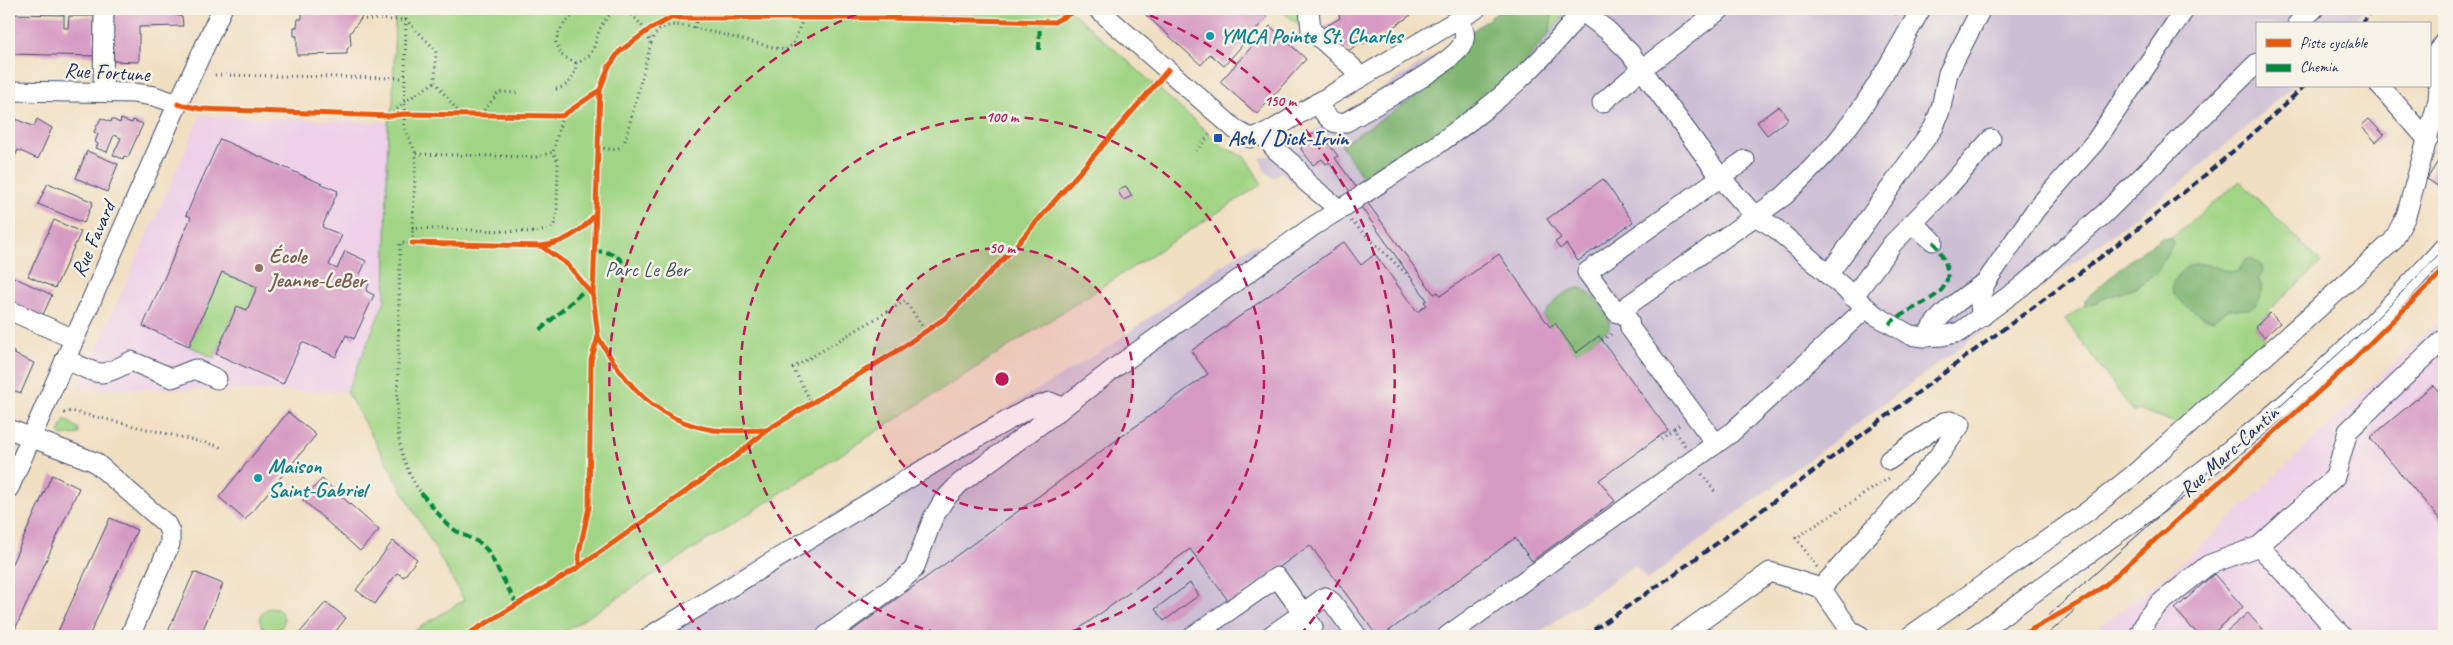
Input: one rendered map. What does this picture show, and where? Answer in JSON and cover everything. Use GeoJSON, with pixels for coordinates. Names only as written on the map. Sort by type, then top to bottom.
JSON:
{"type":"FeatureCollection","features":[{"type":"Feature","properties":{"kind":"street"},"geometry":{"type":"LineString","coordinates":[[103,92],[104,9]]}},
{"type":"Feature","properties":{"kind":"street","name":"Rue Favard"},"geometry":{"type":"LineString","coordinates":[[9,488],[178,104],[222,9]]}},
{"type":"Feature","properties":{"kind":"street"},"geometry":{"type":"LineString","coordinates":[[1098,9],[1245,137],[1259,136],[1476,9]]}},
{"type":"Feature","properties":{"kind":"street"},"geometry":{"type":"LineString","coordinates":[[1309,9],[1311,30],[1352,67],[1360,78]]}},
{"type":"Feature","properties":{"kind":"street"},"geometry":{"type":"LineString","coordinates":[[1602,103],[1642,69],[1721,9]]}},
{"type":"Feature","properties":{"kind":"street"},"geometry":{"type":"LineString","coordinates":[[1745,160],[1587,272],[1617,313],[1788,192],[1838,140],[1876,84],[1921,9]]}},
{"type":"Feature","properties":{"kind":"street"},"geometry":{"type":"LineString","coordinates":[[1828,275],[1934,127],[1941,108],[1948,73],[1981,9]]}},
{"type":"Feature","properties":{"kind":"street"},"geometry":{"type":"LineString","coordinates":[[1983,316],[1980,307],[1981,295],[1986,282],[2036,209],[2095,142],[2185,9]]}},
{"type":"Feature","properties":{"kind":"street"},"geometry":{"type":"LineString","coordinates":[[2299,22],[2314,9]]}},
{"type":"Feature","properties":{"kind":"street"},"geometry":{"type":"LineString","coordinates":[[826,636],[900,582],[914,569],[930,523],[950,492],[1116,367],[1312,227],[1454,134],[1499,100],[1545,55],[1582,10],[1618,40],[1642,69],[1721,178],[1755,216],[1775,228],[1860,303],[1910,335],[1927,338],[1960,332],[2021,287],[2250,80],[2256,65]]}},
{"type":"Feature","properties":{"kind":"street"},"geometry":{"type":"LineString","coordinates":[[1317,103],[1332,122],[1340,124],[1346,122],[1451,58],[1464,40],[1465,33],[1459,20]]}},
{"type":"Feature","properties":{"kind":"street"},"geometry":{"type":"LineString","coordinates":[[2430,63],[2444,42]]}},
{"type":"Feature","properties":{"kind":"street"},"geometry":{"type":"LineString","coordinates":[[1910,636],[2088,512],[2132,476],[2393,241],[2404,221],[2428,140],[2439,93],[2436,79],[2430,71]]}},
{"type":"Feature","properties":{"kind":"street"},"geometry":{"type":"LineString","coordinates":[[2379,88],[2428,140]]}},
{"type":"Feature","properties":{"kind":"street","name":"Rue Fortune"},"geometry":{"type":"LineString","coordinates":[[9,91],[147,94],[178,104]]}},
{"type":"Feature","properties":{"kind":"street"},"geometry":{"type":"LineString","coordinates":[[1259,136],[1280,166],[1289,174],[1306,182],[1340,210]]}},
{"type":"Feature","properties":{"kind":"street"},"geometry":{"type":"LineString","coordinates":[[1447,636],[1743,423],[1860,303],[1886,251],[1949,186],[1991,139]]}},
{"type":"Feature","properties":{"kind":"street"},"geometry":{"type":"LineString","coordinates":[[1912,223],[1933,241]]}},
{"type":"Feature","properties":{"kind":"street","name":"Rue Marc-Cantin"},"geometry":{"type":"LineString","coordinates":[[1974,636],[2180,487],[2249,434],[2343,352],[2444,247]]}},
{"type":"Feature","properties":{"kind":"street"},"geometry":{"type":"LineString","coordinates":[[1927,338],[1934,325],[1970,292],[1986,282]]}},
{"type":"Feature","properties":{"kind":"street"},"geometry":{"type":"LineString","coordinates":[[9,310],[74,339]]}},
{"type":"Feature","properties":{"kind":"street"},"geometry":{"type":"LineString","coordinates":[[1622,310],[1629,321],[1630,328],[1716,444]]}},
{"type":"Feature","properties":{"kind":"street"},"geometry":{"type":"LineString","coordinates":[[2139,636],[2147,618],[2158,605],[2208,565],[2259,546],[2335,477],[2348,431],[2444,340]]}},
{"type":"Feature","properties":{"kind":"street"},"geometry":{"type":"LineString","coordinates":[[65,359],[103,374],[112,372],[131,361],[172,378],[195,369],[217,378]]}},
{"type":"Feature","properties":{"kind":"street"},"geometry":{"type":"LineString","coordinates":[[650,636],[814,534],[1012,418],[1036,405],[1050,402],[1060,410]]}},
{"type":"Feature","properties":{"kind":"street"},"geometry":{"type":"LineString","coordinates":[[1821,588],[1928,469],[1961,424],[1951,421],[1944,422],[1930,432],[1893,467]]}},
{"type":"Feature","properties":{"kind":"street"},"geometry":{"type":"LineString","coordinates":[[9,429],[95,462],[162,520],[168,529],[170,544],[130,636]]}},
{"type":"Feature","properties":{"kind":"street"},"geometry":{"type":"LineString","coordinates":[[2259,546],[2342,636]]}},
{"type":"Feature","properties":{"kind":"street"},"geometry":{"type":"LineString","coordinates":[[1680,636],[1770,572],[1821,588],[1854,634]]}},
{"type":"Feature","properties":{"kind":"street"},"geometry":{"type":"LineString","coordinates":[[1193,636],[1277,577],[1306,625]]}},
{"type":"Feature","properties":{"kind":"street"},"geometry":{"type":"LineString","coordinates":[[1270,636],[1306,625],[1325,597],[1341,614],[1357,636]]}},
{"type":"Feature","properties":{"kind":"path"},"geometry":{"type":"LineString","coordinates":[[407,9],[404,127],[416,154],[412,243]]}},
{"type":"Feature","properties":{"kind":"path"},"geometry":{"type":"LineString","coordinates":[[586,9],[571,16],[566,22],[556,42],[560,55],[576,63],[584,60],[592,53],[596,32],[611,13],[619,11],[630,15],[646,32],[651,43]]}},
{"type":"Feature","properties":{"kind":"path"},"geometry":{"type":"LineString","coordinates":[[608,9],[611,13]]}},
{"type":"Feature","properties":{"kind":"path"},"geometry":{"type":"LineString","coordinates":[[943,9],[943,20]]}},
{"type":"Feature","properties":{"kind":"path"},"geometry":{"type":"LineString","coordinates":[[690,17],[707,17]]}},
{"type":"Feature","properties":{"kind":"path"},"geometry":{"type":"LineString","coordinates":[[695,28],[698,17]]}},
{"type":"Feature","properties":{"kind":"path"},"geometry":{"type":"LineString","coordinates":[[639,37],[671,18]]}},
{"type":"Feature","properties":{"kind":"path"},"geometry":{"type":"LineString","coordinates":[[794,18],[811,18]]}},
{"type":"Feature","properties":{"kind":"path"},"geometry":{"type":"LineString","coordinates":[[360,19],[406,20],[427,39],[436,50],[438,60],[435,82],[460,114]]}},
{"type":"Feature","properties":{"kind":"path"},"geometry":{"type":"LineString","coordinates":[[590,141],[597,147],[617,150],[622,146],[651,43],[655,33],[664,26],[672,24],[695,28],[785,50],[793,44],[803,19]]}},
{"type":"Feature","properties":{"kind":"path"},"geometry":{"type":"LineString","coordinates":[[934,19],[953,20]]}},
{"type":"Feature","properties":{"kind":"path"},"geometry":{"type":"LineString","coordinates":[[556,88],[565,86],[574,77],[576,63]]}},
{"type":"Feature","properties":{"kind":"path"},"geometry":{"type":"LineString","coordinates":[[215,74],[404,78]]}},
{"type":"Feature","properties":{"kind":"path"},"geometry":{"type":"LineString","coordinates":[[390,116],[404,102],[435,82]]}},
{"type":"Feature","properties":{"kind":"path"},"geometry":{"type":"LineString","coordinates":[[480,114],[499,92],[519,93]]}},
{"type":"Feature","properties":{"kind":"path"},"geometry":{"type":"LineString","coordinates":[[553,116],[562,116],[569,112]]}},
{"type":"Feature","properties":{"kind":"path"},"geometry":{"type":"LineString","coordinates":[[380,115],[414,114]]}},
{"type":"Feature","properties":{"kind":"path"},"geometry":{"type":"LineString","coordinates":[[450,114],[467,114]]}},
{"type":"Feature","properties":{"kind":"path"},"geometry":{"type":"LineString","coordinates":[[474,114],[490,115]]}},
{"type":"Feature","properties":{"kind":"path"},"geometry":{"type":"LineString","coordinates":[[562,116],[569,122]]}},
{"type":"Feature","properties":{"kind":"path"},"geometry":{"type":"LineString","coordinates":[[412,228],[534,232],[550,230],[554,225],[557,212],[558,162],[553,152],[562,116]]}},
{"type":"Feature","properties":{"kind":"path"},"geometry":{"type":"LineString","coordinates":[[1196,151],[1211,132]]}},
{"type":"Feature","properties":{"kind":"path"},"geometry":{"type":"LineString","coordinates":[[597,156],[598,139]]}},
{"type":"Feature","properties":{"kind":"path"},"geometry":{"type":"LineString","coordinates":[[486,156],[487,151]]}},
{"type":"Feature","properties":{"kind":"path"},"geometry":{"type":"LineString","coordinates":[[416,154],[536,157],[553,152]]}},
{"type":"Feature","properties":{"kind":"path"},"geometry":{"type":"LineString","coordinates":[[1340,210],[1414,281]]}},
{"type":"Feature","properties":{"kind":"path"},"geometry":{"type":"LineString","coordinates":[[421,493],[405,465],[397,422],[400,243],[422,244]]}},
{"type":"Feature","properties":{"kind":"path"},"geometry":{"type":"LineString","coordinates":[[812,404],[793,368],[821,353],[905,301],[926,332]]}},
{"type":"Feature","properties":{"kind":"path"},"geometry":{"type":"LineString","coordinates":[[918,337],[934,326]]}},
{"type":"Feature","properties":{"kind":"path"},"geometry":{"type":"LineString","coordinates":[[804,408],[820,398]]}},
{"type":"Feature","properties":{"kind":"path"},"geometry":{"type":"LineString","coordinates":[[64,413],[71,411],[218,446],[223,449]]}},
{"type":"Feature","properties":{"kind":"path"},"geometry":{"type":"LineString","coordinates":[[1658,437],[1660,440],[1674,429]]}},
{"type":"Feature","properties":{"kind":"path"},"geometry":{"type":"LineString","coordinates":[[1698,467],[1715,492]]}},
{"type":"Feature","properties":{"kind":"path"},"geometry":{"type":"LineString","coordinates":[[1816,566],[1796,538],[1893,467]]}},
{"type":"Feature","properties":{"kind":"shaded area"},"geometry":{"type":"Polygon","coordinates":[[[1569,9],[2364,9],[2353,22],[2256,22],[2256,88],[2291,88],[2237,135],[2174,188],[1647,580],[1635,565],[1534,636],[633,636],[1111,345],[1251,245],[1269,246],[1322,209],[1281,172],[1273,178],[1264,170],[1260,158],[1275,154],[1337,117],[1488,21],[1523,65],[1569,9]]]}},
{"type":"Feature","properties":{"kind":"shaded area","name":"École Jeanne-LeBer"},"geometry":{"type":"Polygon","coordinates":[[[201,115],[388,123],[385,300],[347,392],[79,388],[201,115]]]}},
{"type":"Feature","properties":{"kind":"shaded area"},"geometry":{"type":"Polygon","coordinates":[[[2444,316],[2444,636],[2086,636],[2160,581],[2209,539],[2444,316]]]}},
{"type":"Feature","properties":{"kind":"green space","name":"Parc Le Ber"},"geometry":{"type":"Polygon","coordinates":[[[395,9],[1069,9],[1224,147],[1245,157],[1262,184],[558,636],[406,636],[464,600],[347,392],[385,300],[388,123],[393,104],[395,9]]]}},
{"type":"Feature","properties":{"kind":"green space"},"geometry":{"type":"Polygon","coordinates":[[[1279,9],[1300,9],[1300,26],[1279,9]]]}},
{"type":"Feature","properties":{"kind":"green space"},"geometry":{"type":"Polygon","coordinates":[[[1502,9],[1553,9],[1549,34],[1523,65],[1470,111],[1365,181],[1341,145],[1425,91],[1420,83],[1471,32],[1502,9]]]}},
{"type":"Feature","properties":{"kind":"green space"},"geometry":{"type":"Polygon","coordinates":[[[1553,9],[1569,9],[1549,34],[1553,9]]]}},
{"type":"Feature","properties":{"kind":"green space"},"geometry":{"type":"Polygon","coordinates":[[[2240,181],[2321,263],[2269,310],[2270,313],[2255,327],[2264,337],[2266,346],[2178,424],[2143,411],[2133,411],[2065,319],[2085,305],[2095,304],[2102,299],[2135,288],[2157,272],[2174,242],[2171,238],[2240,181]],[[2201,263],[2198,313],[2205,318],[2218,316],[2229,309],[2248,309],[2259,301],[2262,286],[2258,278],[2242,264],[2238,271],[2224,271],[2201,263]]]}},
{"type":"Feature","properties":{"kind":"green space"},"geometry":{"type":"Polygon","coordinates":[[[2162,237],[2171,238],[2174,242],[2157,272],[2135,288],[2102,299],[2095,304],[2085,305],[2085,299],[2130,260],[2162,237]]]}},
{"type":"Feature","properties":{"kind":"green space"},"geometry":{"type":"Polygon","coordinates":[[[2251,259],[2262,265],[2263,269],[2258,278],[2261,287],[2261,297],[2256,305],[2252,307],[2230,309],[2213,320],[2189,308],[2174,293],[2172,288],[2174,281],[2182,270],[2190,265],[2205,264],[2238,271],[2245,260],[2251,259]]]}},
{"type":"Feature","properties":{"kind":"green space"},"geometry":{"type":"Polygon","coordinates":[[[222,272],[257,287],[247,310],[237,306],[214,358],[189,346],[222,272]]]}},
{"type":"Feature","properties":{"kind":"green space"},"geometry":{"type":"Polygon","coordinates":[[[1579,288],[1595,299],[1605,311],[1610,324],[1609,329],[1576,353],[1555,324],[1550,327],[1543,316],[1562,295],[1579,288]]]}},
{"type":"Feature","properties":{"kind":"green space"},"geometry":{"type":"Polygon","coordinates":[[[65,419],[79,429],[79,434],[62,436],[59,433],[65,419]]]}},
{"type":"Feature","properties":{"kind":"green space"},"geometry":{"type":"Polygon","coordinates":[[[272,608],[280,612],[284,620],[280,628],[272,632],[264,628],[260,620],[264,612],[272,608]]]}},
{"type":"Feature","properties":{"kind":"building"},"geometry":{"type":"Polygon","coordinates":[[[111,9],[173,9],[172,14],[182,17],[183,26],[139,27],[139,62],[111,61],[111,9]]]}},
{"type":"Feature","properties":{"kind":"building"},"geometry":{"type":"Polygon","coordinates":[[[302,9],[358,9],[362,17],[350,33],[351,45],[347,49],[347,54],[297,55],[297,36],[294,36],[294,27],[297,27],[298,19],[302,19],[302,9]]]}},
{"type":"Feature","properties":{"kind":"building","name":"YMCA Pointe St. Charles"},"geometry":{"type":"Polygon","coordinates":[[[1146,9],[1258,9],[1267,17],[1224,66],[1210,54],[1201,65],[1146,15],[1149,11],[1146,9]]]}},
{"type":"Feature","properties":{"kind":"building"},"geometry":{"type":"Polygon","coordinates":[[[1349,9],[1407,9],[1411,15],[1380,36],[1363,44],[1361,42],[1348,51],[1323,28],[1340,18],[1339,15],[1349,9]]]}},
{"type":"Feature","properties":{"kind":"building"},"geometry":{"type":"Polygon","coordinates":[[[1887,9],[1900,9],[1896,15],[1887,9]]]}},
{"type":"Feature","properties":{"kind":"building"},"geometry":{"type":"Polygon","coordinates":[[[11,14],[64,15],[64,28],[68,28],[69,16],[94,16],[94,43],[98,43],[98,56],[9,54],[11,14]]]}},
{"type":"Feature","properties":{"kind":"building"},"geometry":{"type":"Polygon","coordinates":[[[1270,26],[1306,59],[1257,114],[1220,82],[1270,26]]]}},
{"type":"Feature","properties":{"kind":"building"},"geometry":{"type":"Polygon","coordinates":[[[1779,106],[1788,119],[1767,135],[1757,122],[1779,106]]]}},
{"type":"Feature","properties":{"kind":"building"},"geometry":{"type":"Polygon","coordinates":[[[9,116],[34,127],[37,119],[52,128],[38,159],[18,150],[12,162],[9,160],[9,116]]]}},
{"type":"Feature","properties":{"kind":"building"},"geometry":{"type":"Polygon","coordinates":[[[101,118],[111,122],[112,119],[120,123],[121,119],[132,123],[133,120],[143,124],[128,157],[124,156],[123,159],[113,155],[121,138],[114,135],[107,152],[96,148],[98,144],[95,142],[98,134],[94,132],[101,118]]]}},
{"type":"Feature","properties":{"kind":"building"},"geometry":{"type":"Polygon","coordinates":[[[2369,119],[2384,135],[2376,142],[2361,126],[2369,119]]]}},
{"type":"Feature","properties":{"kind":"building"},"geometry":{"type":"Polygon","coordinates":[[[1318,130],[1338,156],[1335,158],[1434,294],[1438,292],[1440,296],[1499,254],[1550,327],[1555,323],[1576,353],[1599,336],[1668,430],[1599,480],[1615,501],[1532,561],[1515,538],[1382,636],[1377,636],[1310,545],[1230,603],[1190,549],[1069,636],[845,636],[1208,374],[1191,351],[1344,242],[1361,265],[1375,254],[1417,312],[1427,305],[1424,302],[1427,300],[1329,162],[1326,164],[1322,159],[1313,165],[1301,149],[1302,142],[1318,130]]]}},
{"type":"Feature","properties":{"kind":"building"},"geometry":{"type":"Polygon","coordinates":[[[220,139],[338,191],[322,227],[342,235],[329,265],[337,269],[345,251],[366,261],[358,279],[369,284],[366,291],[374,295],[354,339],[346,335],[336,357],[302,342],[283,384],[216,354],[237,306],[247,310],[257,287],[222,272],[189,346],[143,326],[191,217],[186,215],[220,139]]]}},
{"type":"Feature","properties":{"kind":"building"},"geometry":{"type":"Polygon","coordinates":[[[87,151],[118,164],[107,192],[76,178],[87,151]]]}},
{"type":"Feature","properties":{"kind":"building"},"geometry":{"type":"Polygon","coordinates":[[[2440,158],[2444,160],[2444,190],[2427,179],[2440,158]]]}},
{"type":"Feature","properties":{"kind":"building"},"geometry":{"type":"Polygon","coordinates":[[[1603,179],[1633,222],[1578,261],[1566,244],[1560,249],[1555,242],[1561,238],[1547,219],[1603,179]]]}},
{"type":"Feature","properties":{"kind":"building"},"geometry":{"type":"Polygon","coordinates":[[[48,183],[93,202],[84,223],[38,204],[48,183]]]}},
{"type":"Feature","properties":{"kind":"building"},"geometry":{"type":"Polygon","coordinates":[[[1126,186],[1132,196],[1123,200],[1118,191],[1126,186]]]}},
{"type":"Feature","properties":{"kind":"building"},"geometry":{"type":"Polygon","coordinates":[[[54,220],[81,232],[55,288],[28,276],[54,220]]]}},
{"type":"Feature","properties":{"kind":"building"},"geometry":{"type":"Polygon","coordinates":[[[9,275],[52,295],[41,319],[9,304],[9,275]]]}},
{"type":"Feature","properties":{"kind":"building"},"geometry":{"type":"Polygon","coordinates":[[[2270,313],[2280,323],[2264,337],[2255,327],[2270,313]]]}},
{"type":"Feature","properties":{"kind":"building"},"geometry":{"type":"Polygon","coordinates":[[[9,349],[14,354],[34,363],[21,393],[12,390],[9,392],[9,349]]]}},
{"type":"Feature","properties":{"kind":"building"},"geometry":{"type":"Polygon","coordinates":[[[2433,385],[2444,398],[2444,524],[2370,438],[2433,385]]]}},
{"type":"Feature","properties":{"kind":"building"},"geometry":{"type":"Polygon","coordinates":[[[288,412],[316,435],[245,520],[219,497],[288,412]]]}},
{"type":"Feature","properties":{"kind":"building"},"geometry":{"type":"Polygon","coordinates":[[[52,475],[79,488],[12,636],[9,636],[9,570],[52,475]]]}},
{"type":"Feature","properties":{"kind":"building"},"geometry":{"type":"Polygon","coordinates":[[[322,479],[379,530],[360,551],[303,500],[322,479]]]}},
{"type":"Feature","properties":{"kind":"building"},"geometry":{"type":"Polygon","coordinates":[[[110,518],[137,530],[89,636],[56,636],[110,518]]]}},
{"type":"Feature","properties":{"kind":"building"},"geometry":{"type":"Polygon","coordinates":[[[393,541],[417,559],[404,577],[397,573],[375,604],[356,590],[393,541]]]}},
{"type":"Feature","properties":{"kind":"building"},"geometry":{"type":"Polygon","coordinates":[[[194,572],[223,584],[200,636],[166,636],[194,572]]]}},
{"type":"Feature","properties":{"kind":"building"},"geometry":{"type":"Polygon","coordinates":[[[2214,574],[2243,607],[2210,636],[2199,636],[2175,609],[2214,574]]]}},
{"type":"Feature","properties":{"kind":"building"},"geometry":{"type":"Polygon","coordinates":[[[1190,583],[1199,595],[1164,621],[1155,609],[1190,583]]]}},
{"type":"Feature","properties":{"kind":"building"},"geometry":{"type":"Polygon","coordinates":[[[326,602],[346,618],[332,636],[297,636],[326,602]]]}},
{"type":"Feature","properties":{"kind":"building"},"geometry":{"type":"Polygon","coordinates":[[[2248,613],[2268,636],[2221,636],[2248,613]]]}},
{"type":"Feature","properties":{"kind":"tram line"},"geometry":{"type":"LineString","coordinates":[[2026,636],[2367,328],[2444,249]]}},
{"type":"Feature","properties":{"kind":"tram line"},"geometry":{"type":"LineString","coordinates":[[2046,636],[2381,333],[2444,268]]}},
{"type":"Feature","properties":{"kind":"railway"},"geometry":{"type":"LineString","coordinates":[[2363,22],[2374,9]]}},
{"type":"Feature","properties":{"kind":"railway"},"geometry":{"type":"LineString","coordinates":[[1584,636],[1724,538],[2088,267],[2177,198],[2263,125],[2302,88]]}},
{"type":"Feature","properties":{"kind":"marked path"},"geometry":{"type":"LineString","coordinates":[[1039,50],[1040,21]]}},
{"type":"Feature","properties":{"kind":"marked path"},"geometry":{"type":"LineString","coordinates":[[1889,324],[1928,301],[1945,285],[1948,274],[1944,260],[1933,241]]}},
{"type":"Feature","properties":{"kind":"marked path"},"geometry":{"type":"LineString","coordinates":[[594,251],[607,252],[620,259],[623,263]]}},
{"type":"Feature","properties":{"kind":"marked path"},"geometry":{"type":"LineString","coordinates":[[540,330],[587,288]]}},
{"type":"Feature","properties":{"kind":"marked path"},"geometry":{"type":"LineString","coordinates":[[421,493],[446,523],[456,531],[480,543],[488,551],[517,605]]}},
{"type":"Feature","properties":{"kind":"cycle path"},"geometry":{"type":"LineString","coordinates":[[579,567],[579,553],[589,507],[591,360],[598,337],[593,295],[600,90],[608,68],[619,52],[650,29],[671,18],[887,18],[1054,22],[1075,11]]}},
{"type":"Feature","properties":{"kind":"cycle path"},"geometry":{"type":"LineString","coordinates":[[465,636],[579,567],[736,456],[767,430],[894,353],[948,316],[1013,249],[1168,70]]}},
{"type":"Feature","properties":{"kind":"cycle path"},"geometry":{"type":"LineString","coordinates":[[178,104],[201,109],[390,116],[404,114],[562,116],[600,90]]}},
{"type":"Feature","properties":{"kind":"cycle path"},"geometry":{"type":"LineString","coordinates":[[541,246],[564,240],[583,227],[594,216]]}},
{"type":"Feature","properties":{"kind":"cycle path"},"geometry":{"type":"LineString","coordinates":[[412,243],[541,246],[568,265],[593,295]]}},
{"type":"Feature","properties":{"kind":"cycle path"},"geometry":{"type":"LineString","coordinates":[[2020,636],[2081,602],[2104,586],[2346,367],[2444,270]]}},
{"type":"Feature","properties":{"kind":"cycle path"},"geometry":{"type":"LineString","coordinates":[[598,337],[631,385],[658,409],[674,418],[713,430],[767,430]]}},
{"type":"Feature","properties":{"kind":"place","name":"YMCA Pointe St. Charles"},"geometry":{"type":"Point","coordinates":[1210,36]}},
{"type":"Feature","properties":{"kind":"place","name":"Ash / Dick-Irvin"},"geometry":{"type":"Point","coordinates":[1218,138]}},
{"type":"Feature","properties":{"kind":"place","name":"École Jeanne-LeBer"},"geometry":{"type":"Point","coordinates":[259,268]}},
{"type":"Feature","properties":{"kind":"place","name":"Maison Saint-Gabriel"},"geometry":{"type":"Point","coordinates":[258,478]}}]}
